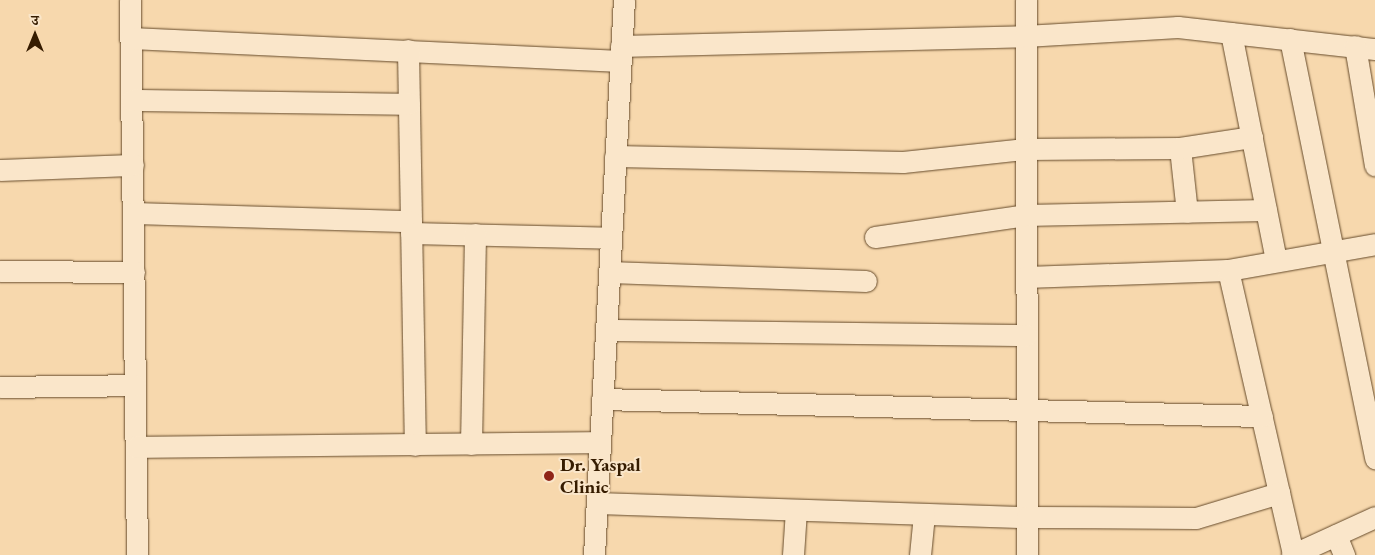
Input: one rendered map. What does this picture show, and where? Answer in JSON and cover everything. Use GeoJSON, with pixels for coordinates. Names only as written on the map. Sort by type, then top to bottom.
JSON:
{"type":"FeatureCollection","features":[{"type":"Feature","properties":{"kind":"street"},"geometry":{"type":"LineString","coordinates":[[130,0],[137,555]]}},
{"type":"Feature","properties":{"kind":"street"},"geometry":{"type":"LineString","coordinates":[[594,555],[624,0]]}},
{"type":"Feature","properties":{"kind":"street"},"geometry":{"type":"LineString","coordinates":[[1026,0],[1024,36],[1027,555]]}},
{"type":"Feature","properties":{"kind":"street"},"geometry":{"type":"LineString","coordinates":[[131,38],[408,50],[620,54],[1024,36],[1178,27],[1365,47],[1375,166]]}},
{"type":"Feature","properties":{"kind":"street"},"geometry":{"type":"LineString","coordinates":[[1231,33],[1276,261]]}},
{"type":"Feature","properties":{"kind":"street"},"geometry":{"type":"LineString","coordinates":[[1290,40],[1375,458]]}},
{"type":"Feature","properties":{"kind":"street"},"geometry":{"type":"LineString","coordinates":[[408,50],[415,444]]}},
{"type":"Feature","properties":{"kind":"street"},"geometry":{"type":"LineString","coordinates":[[132,100],[409,104]]}},
{"type":"Feature","properties":{"kind":"street"},"geometry":{"type":"LineString","coordinates":[[615,156],[903,162],[1025,149],[1180,148],[1252,137]]}},
{"type":"Feature","properties":{"kind":"street"},"geometry":{"type":"LineString","coordinates":[[1180,148],[1187,212]]}},
{"type":"Feature","properties":{"kind":"street"},"geometry":{"type":"LineString","coordinates":[[0,170],[133,165]]}},
{"type":"Feature","properties":{"kind":"street"},"geometry":{"type":"LineString","coordinates":[[875,237],[1025,215],[1266,210]]}},
{"type":"Feature","properties":{"kind":"street"},"geometry":{"type":"LineString","coordinates":[[134,213],[411,227],[475,234],[610,238]]}},
{"type":"Feature","properties":{"kind":"street"},"geometry":{"type":"LineString","coordinates":[[472,444],[475,234]]}},
{"type":"Feature","properties":{"kind":"street"},"geometry":{"type":"LineString","coordinates":[[1026,277],[1228,270],[1375,244]]}},
{"type":"Feature","properties":{"kind":"street"},"geometry":{"type":"LineString","coordinates":[[1228,270],[1292,555],[1375,517]]}},
{"type":"Feature","properties":{"kind":"street"},"geometry":{"type":"LineString","coordinates":[[0,271],[134,272]]}},
{"type":"Feature","properties":{"kind":"street"},"geometry":{"type":"LineString","coordinates":[[609,272],[866,282]]}},
{"type":"Feature","properties":{"kind":"street"},"geometry":{"type":"LineString","coordinates":[[606,330],[1026,336]]}},
{"type":"Feature","properties":{"kind":"street"},"geometry":{"type":"LineString","coordinates":[[0,387],[136,385]]}},
{"type":"Feature","properties":{"kind":"street"},"geometry":{"type":"LineString","coordinates":[[602,399],[1262,416]]}},
{"type":"Feature","properties":{"kind":"street"},"geometry":{"type":"LineString","coordinates":[[136,448],[600,442]]}},
{"type":"Feature","properties":{"kind":"street"},"geometry":{"type":"LineString","coordinates":[[597,502],[1027,517],[1196,518],[1279,493]]}},
{"type":"Feature","properties":{"kind":"street"},"geometry":{"type":"LineString","coordinates":[[793,555],[796,510]]}},
{"type":"Feature","properties":{"kind":"street"},"geometry":{"type":"LineString","coordinates":[[920,555],[924,514]]}},
{"type":"Feature","properties":{"kind":"street"},"geometry":{"type":"LineString","coordinates":[[1336,534],[1344,555]]}},
{"type":"Feature","properties":{"kind":"place","name":"Dr. Yaspal Clinic"},"geometry":{"type":"Point","coordinates":[549,476]}}]}
